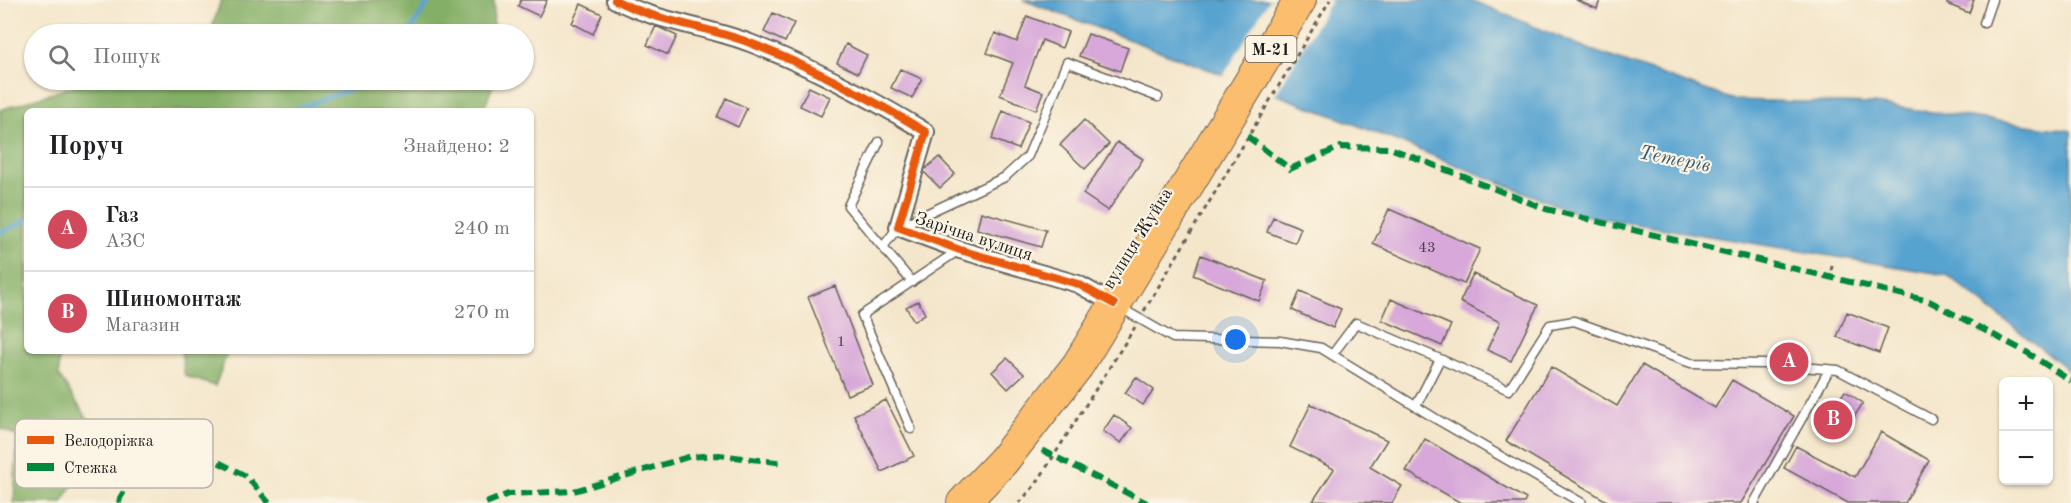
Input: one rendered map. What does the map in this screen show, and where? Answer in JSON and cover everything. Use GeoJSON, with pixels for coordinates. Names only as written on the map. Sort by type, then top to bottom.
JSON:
{"type":"FeatureCollection","features":[{"type":"Feature","properties":{"kind":"highway","name":"вулиця Жуйка"},"geometry":{"type":"LineString","coordinates":[[963,503],[1003,462],[1078,365],[1127,311],[1242,97],[1300,0]]}},
{"type":"Feature","properties":{"kind":"street","name":"Зарічна вулиця"},"geometry":{"type":"LineString","coordinates":[[615,0],[635,11],[749,43],[858,91],[926,132],[898,227],[960,250],[1078,284],[1127,311]]}},
{"type":"Feature","properties":{"kind":"lane"},"geometry":{"type":"LineString","coordinates":[[1984,23],[1992,0]]}},
{"type":"Feature","properties":{"kind":"lane"},"geometry":{"type":"LineString","coordinates":[[883,247],[898,227],[1005,177],[1028,156],[1068,62],[1158,97]]}},
{"type":"Feature","properties":{"kind":"lane"},"geometry":{"type":"LineString","coordinates":[[879,142],[848,206],[912,282]]}},
{"type":"Feature","properties":{"kind":"lane"},"geometry":{"type":"LineString","coordinates":[[911,429],[862,315],[960,250]]}},
{"type":"Feature","properties":{"kind":"lane"},"geometry":{"type":"LineString","coordinates":[[1127,311],[1173,338],[1280,341],[1321,348],[1582,503]]}},
{"type":"Feature","properties":{"kind":"lane"},"geometry":{"type":"LineString","coordinates":[[1332,355],[1356,322],[1509,390],[1550,325],[1574,321],[1691,363],[1764,364],[1838,370],[1931,419]]}},
{"type":"Feature","properties":{"kind":"lane"},"geometry":{"type":"LineString","coordinates":[[1416,406],[1440,359]]}},
{"type":"Feature","properties":{"kind":"lane"},"geometry":{"type":"LineString","coordinates":[[1754,503],[1829,370]]}},
{"type":"Feature","properties":{"kind":"path"},"geometry":{"type":"LineString","coordinates":[[1019,503],[1036,484],[1127,311],[1226,169],[1330,0]]}},
{"type":"Feature","properties":{"kind":"path"},"geometry":{"type":"LineString","coordinates":[[1829,279],[1833,262]]}},
{"type":"Feature","properties":{"kind":"green space"},"geometry":{"type":"Polygon","coordinates":[[[221,0],[494,0],[493,24],[213,24],[221,0]]]}},
{"type":"Feature","properties":{"kind":"green space"},"geometry":{"type":"Polygon","coordinates":[[[62,90],[491,90],[484,108],[24,108],[24,354],[59,354],[59,376],[88,419],[15,419],[15,435],[0,428],[0,110],[62,90]]]}},
{"type":"Feature","properties":{"kind":"green space"},"geometry":{"type":"Polygon","coordinates":[[[181,354],[227,354],[215,386],[185,376],[181,354]]]}},
{"type":"Feature","properties":{"kind":"green space"},"geometry":{"type":"Polygon","coordinates":[[[15,481],[15,488],[71,488],[62,503],[14,503],[15,481]]]}},
{"type":"Feature","properties":{"kind":"water","name":"Тетерів"},"geometry":{"type":"Polygon","coordinates":[[[1023,0],[1471,0],[1591,50],[1734,100],[1874,104],[2071,131],[2071,372],[1947,275],[1581,215],[1339,118],[1023,0]]]}},
{"type":"Feature","properties":{"kind":"pier"},"geometry":{"type":"Polygon","coordinates":[[[1269,0],[1331,0],[1274,97],[1222,78],[1269,0]]]}},
{"type":"Feature","properties":{"kind":"building"},"geometry":{"type":"Polygon","coordinates":[[[521,0],[547,0],[539,16],[518,6],[521,0]]]}},
{"type":"Feature","properties":{"kind":"building"},"geometry":{"type":"Polygon","coordinates":[[[1576,0],[1600,0],[1597,9],[1576,0]]]}},
{"type":"Feature","properties":{"kind":"building"},"geometry":{"type":"Polygon","coordinates":[[[1949,0],[1974,0],[1969,13],[1947,4],[1949,0]]]}},
{"type":"Feature","properties":{"kind":"building"},"geometry":{"type":"Polygon","coordinates":[[[581,4],[602,14],[593,34],[572,23],[581,4]]]}},
{"type":"Feature","properties":{"kind":"building"},"geometry":{"type":"Polygon","coordinates":[[[773,13],[794,23],[785,42],[764,32],[773,13]]]}},
{"type":"Feature","properties":{"kind":"building"},"geometry":{"type":"Polygon","coordinates":[[[1027,16],[1068,32],[1062,48],[1042,40],[1025,85],[1043,92],[1036,110],[1000,95],[1013,63],[987,53],[995,33],[1017,42],[1027,16]]]}},
{"type":"Feature","properties":{"kind":"building"},"geometry":{"type":"Polygon","coordinates":[[[656,26],[677,36],[668,55],[647,45],[656,26]]]}},
{"type":"Feature","properties":{"kind":"building"},"geometry":{"type":"Polygon","coordinates":[[[1088,34],[1128,48],[1120,71],[1079,56],[1088,34]]]}},
{"type":"Feature","properties":{"kind":"building"},"geometry":{"type":"Polygon","coordinates":[[[846,44],[867,55],[858,73],[837,63],[846,44]]]}},
{"type":"Feature","properties":{"kind":"building"},"geometry":{"type":"Polygon","coordinates":[[[900,69],[922,79],[912,98],[891,88],[900,69]]]}},
{"type":"Feature","properties":{"kind":"building"},"geometry":{"type":"Polygon","coordinates":[[[809,87],[830,97],[821,116],[800,106],[809,87]]]}},
{"type":"Feature","properties":{"kind":"building"},"geometry":{"type":"Polygon","coordinates":[[[726,98],[747,108],[738,127],[717,117],[726,98]]]}},
{"type":"Feature","properties":{"kind":"building"},"geometry":{"type":"Polygon","coordinates":[[[1003,111],[1029,122],[1018,149],[992,139],[1003,111]]]}},
{"type":"Feature","properties":{"kind":"building"},"geometry":{"type":"Polygon","coordinates":[[[1084,120],[1109,144],[1085,169],[1060,145],[1084,120]]]}},
{"type":"Feature","properties":{"kind":"building"},"geometry":{"type":"Polygon","coordinates":[[[1117,142],[1143,159],[1108,211],[1083,194],[1117,142]]]}},
{"type":"Feature","properties":{"kind":"building"},"geometry":{"type":"Polygon","coordinates":[[[939,157],[955,174],[940,188],[923,171],[939,157]]]}},
{"type":"Feature","properties":{"kind":"building"},"geometry":{"type":"Polygon","coordinates":[[[1389,209],[1480,249],[1464,284],[1373,244],[1389,209]]]}},
{"type":"Feature","properties":{"kind":"building"},"geometry":{"type":"Polygon","coordinates":[[[981,212],[1046,230],[1041,247],[977,229],[981,212]]]}},
{"type":"Feature","properties":{"kind":"building"},"geometry":{"type":"Polygon","coordinates":[[[1273,217],[1301,228],[1295,243],[1267,232],[1273,217]]]}},
{"type":"Feature","properties":{"kind":"building"},"geometry":{"type":"Polygon","coordinates":[[[1201,255],[1267,281],[1259,301],[1193,275],[1201,255]]]}},
{"type":"Feature","properties":{"kind":"building"},"geometry":{"type":"Polygon","coordinates":[[[1473,274],[1538,305],[1511,361],[1487,350],[1500,322],[1460,302],[1473,274]]]}},
{"type":"Feature","properties":{"kind":"building"},"geometry":{"type":"Polygon","coordinates":[[[835,286],[873,385],[847,395],[808,297],[835,286]]]}},
{"type":"Feature","properties":{"kind":"building"},"geometry":{"type":"Polygon","coordinates":[[[1300,291],[1341,309],[1333,328],[1292,310],[1300,291]]]}},
{"type":"Feature","properties":{"kind":"building"},"geometry":{"type":"Polygon","coordinates":[[[1391,299],[1451,325],[1442,346],[1382,320],[1391,299]]]}},
{"type":"Feature","properties":{"kind":"building"},"geometry":{"type":"Polygon","coordinates":[[[918,301],[925,314],[914,321],[906,307],[918,301]]]}},
{"type":"Feature","properties":{"kind":"building"},"geometry":{"type":"Polygon","coordinates":[[[1847,312],[1888,328],[1879,353],[1837,337],[1847,312]]]}},
{"type":"Feature","properties":{"kind":"building"},"geometry":{"type":"Polygon","coordinates":[[[1007,358],[1024,374],[1008,389],[992,372],[1007,358]]]}},
{"type":"Feature","properties":{"kind":"building"},"geometry":{"type":"Polygon","coordinates":[[[1642,365],[1715,408],[1732,380],[1794,416],[1741,503],[1610,503],[1506,441],[1551,367],[1617,406],[1642,365]]]}},
{"type":"Feature","properties":{"kind":"building"},"geometry":{"type":"Polygon","coordinates":[[[1136,377],[1154,390],[1143,405],[1125,393],[1136,377]]]}},
{"type":"Feature","properties":{"kind":"building"},"geometry":{"type":"Polygon","coordinates":[[[1845,391],[1863,403],[1847,428],[1838,422],[1828,437],[1818,430],[1845,391]]]}},
{"type":"Feature","properties":{"kind":"building"},"geometry":{"type":"Polygon","coordinates":[[[886,400],[914,456],[882,472],[854,415],[886,400]]]}},
{"type":"Feature","properties":{"kind":"building"},"geometry":{"type":"Polygon","coordinates":[[[1311,404],[1387,440],[1370,467],[1402,486],[1392,503],[1313,501],[1334,469],[1290,447],[1311,404]]]}},
{"type":"Feature","properties":{"kind":"building"},"geometry":{"type":"Polygon","coordinates":[[[1114,415],[1132,428],[1121,443],[1103,431],[1114,415]]]}},
{"type":"Feature","properties":{"kind":"building"},"geometry":{"type":"Polygon","coordinates":[[[1881,432],[1929,460],[1905,503],[1848,503],[1784,468],[1796,446],[1855,477],[1881,432]]]}},
{"type":"Feature","properties":{"kind":"building"},"geometry":{"type":"Polygon","coordinates":[[[1425,439],[1526,499],[1524,503],[1461,503],[1406,471],[1425,439]]]}},
{"type":"Feature","properties":{"kind":"waterway"},"geometry":{"type":"LineString","coordinates":[[414,24],[430,0]]}},
{"type":"Feature","properties":{"kind":"waterway"},"geometry":{"type":"LineString","coordinates":[[298,108],[348,90]]}},
{"type":"Feature","properties":{"kind":"waterway"},"geometry":{"type":"LineString","coordinates":[[0,233],[24,221]]}},
{"type":"Feature","properties":{"kind":"marked path"},"geometry":{"type":"LineString","coordinates":[[1247,136],[1290,169],[1341,147],[1390,148],[1546,209],[1929,301],[2028,353],[2071,381]]}},
{"type":"Feature","properties":{"kind":"marked path"},"geometry":{"type":"LineString","coordinates":[[1042,450],[1147,503]]}},
{"type":"Feature","properties":{"kind":"marked path"},"geometry":{"type":"LineString","coordinates":[[486,503],[508,494],[574,491],[688,457],[719,455],[784,463]]}},
{"type":"Feature","properties":{"kind":"marked path"},"geometry":{"type":"LineString","coordinates":[[213,460],[246,476],[269,503]]}},
{"type":"Feature","properties":{"kind":"marked path"},"geometry":{"type":"LineString","coordinates":[[119,503],[126,488]]}},
{"type":"Feature","properties":{"kind":"cycle path"},"geometry":{"type":"LineString","coordinates":[[615,0],[648,14],[733,37],[773,52],[884,107],[926,132],[898,227],[960,250],[1078,284],[1114,304]]}},
{"type":"Feature","properties":{"kind":"place","name":"Газ"},"geometry":{"type":"Point","coordinates":[1789,362]}},
{"type":"Feature","properties":{"kind":"place","name":"Шиномонтаж"},"geometry":{"type":"Point","coordinates":[1833,420]}}]}
